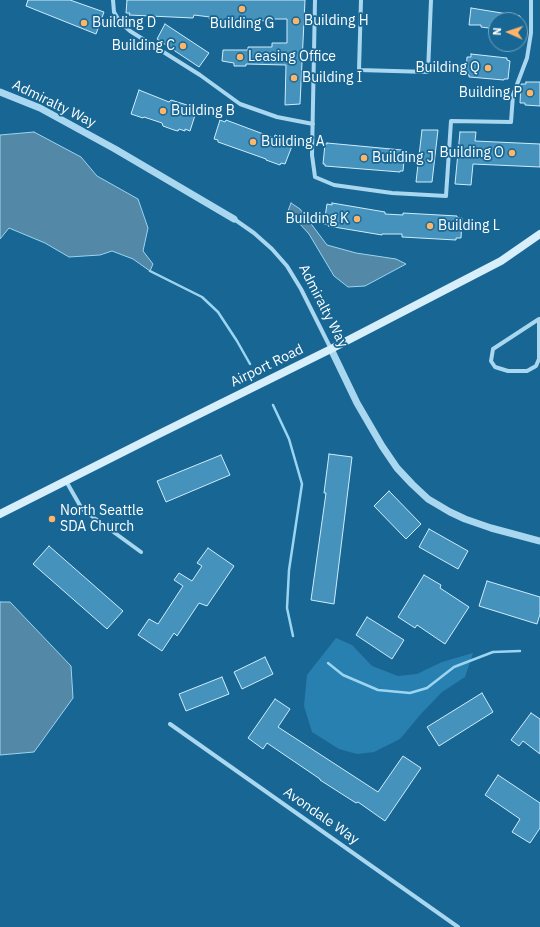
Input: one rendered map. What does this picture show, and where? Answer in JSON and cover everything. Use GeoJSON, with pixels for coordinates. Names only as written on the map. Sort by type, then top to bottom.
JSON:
{"type":"FeatureCollection","features":[{"type":"Feature","properties":{"kind":"main road","name":"Airport Road"},"geometry":{"type":"LineString","coordinates":[[0,514],[331,349],[501,261],[540,234]]}},
{"type":"Feature","properties":{"kind":"street"},"geometry":{"type":"LineString","coordinates":[[113,0],[114,12],[120,22],[130,31],[200,76],[240,104],[277,117],[313,124]]}},
{"type":"Feature","properties":{"kind":"street"},"geometry":{"type":"LineString","coordinates":[[315,0],[312,155],[315,177],[334,185],[378,191],[446,196],[451,121],[511,122],[513,94],[527,58],[531,33],[531,0]]}},
{"type":"Feature","properties":{"kind":"street"},"geometry":{"type":"LineString","coordinates":[[361,0],[359,70],[428,72],[431,0]]}},
{"type":"Feature","properties":{"kind":"street","name":"Admiralty Way"},"geometry":{"type":"LineString","coordinates":[[0,92],[52,114],[234,219],[254,233],[272,249],[287,266],[301,289],[357,403],[382,446],[397,468],[428,498],[450,512],[491,528],[540,541]]}},
{"type":"Feature","properties":{"kind":"street"},"geometry":{"type":"LineString","coordinates":[[540,319],[539,359],[536,366],[527,371],[508,371],[495,367],[491,361],[493,349],[540,319]]}},
{"type":"Feature","properties":{"kind":"street"},"geometry":{"type":"LineString","coordinates":[[66,480],[82,509],[141,552]]}},
{"type":"Feature","properties":{"kind":"street","name":"Avondale Way"},"geometry":{"type":"LineString","coordinates":[[170,724],[458,927]]}},
{"type":"Feature","properties":{"kind":"shaded area"},"geometry":{"type":"Polygon","coordinates":[[[34,132],[81,157],[97,176],[138,199],[148,228],[143,251],[153,264],[150,271],[133,259],[112,251],[100,255],[69,257],[45,243],[9,228],[0,239],[0,135],[34,132]]]}},
{"type":"Feature","properties":{"kind":"shaded area"},"geometry":{"type":"Polygon","coordinates":[[[291,203],[300,209],[327,245],[356,253],[396,259],[406,264],[365,286],[348,287],[334,276],[309,234],[288,211],[291,203]]]}},
{"type":"Feature","properties":{"kind":"shaded area"},"geometry":{"type":"Polygon","coordinates":[[[0,602],[10,602],[71,666],[73,698],[34,752],[0,755],[0,602]]]}},
{"type":"Feature","properties":{"kind":"shaded area"},"geometry":{"type":"Polygon","coordinates":[[[336,638],[352,645],[372,666],[398,676],[417,674],[442,662],[473,653],[465,677],[442,692],[400,739],[374,752],[357,754],[339,749],[312,732],[304,706],[307,675],[336,638]]]}},
{"type":"Feature","properties":{"kind":"building","name":"Building D"},"geometry":{"type":"Polygon","coordinates":[[[28,0],[70,0],[104,12],[96,34],[26,6],[28,0]]]}},
{"type":"Feature","properties":{"kind":"building"},"geometry":{"type":"Polygon","coordinates":[[[127,0],[305,0],[300,104],[285,105],[286,65],[246,64],[246,66],[234,66],[234,63],[222,61],[223,50],[248,50],[248,47],[272,47],[272,43],[287,43],[287,19],[274,19],[273,21],[209,19],[210,17],[194,15],[193,18],[129,15],[130,13],[126,13],[127,0]]]}},
{"type":"Feature","properties":{"kind":"building"},"geometry":{"type":"Polygon","coordinates":[[[471,8],[496,12],[488,12],[488,28],[481,27],[481,25],[469,25],[471,8]]]}},
{"type":"Feature","properties":{"kind":"building","name":"Building C"},"geometry":{"type":"Polygon","coordinates":[[[165,24],[209,53],[199,67],[157,39],[165,24]]]}},
{"type":"Feature","properties":{"kind":"building","name":"Building Q"},"geometry":{"type":"Polygon","coordinates":[[[471,54],[507,58],[507,60],[510,61],[508,79],[504,80],[469,77],[469,75],[466,74],[467,57],[471,57],[471,54]]]}},
{"type":"Feature","properties":{"kind":"building","name":"Building P"},"geometry":{"type":"Polygon","coordinates":[[[526,82],[540,82],[540,106],[525,105],[525,103],[520,103],[521,84],[526,84],[526,82]]]}},
{"type":"Feature","properties":{"kind":"building","name":"Building B"},"geometry":{"type":"Polygon","coordinates":[[[139,90],[169,102],[171,100],[187,105],[186,107],[192,108],[191,110],[196,112],[190,131],[185,129],[185,131],[179,129],[178,131],[174,130],[163,126],[162,123],[131,114],[139,90]]]}},
{"type":"Feature","properties":{"kind":"building","name":"Building A"},"geometry":{"type":"Polygon","coordinates":[[[220,120],[225,122],[226,120],[274,138],[275,135],[288,142],[288,144],[292,146],[285,164],[281,163],[280,165],[218,142],[218,140],[214,139],[220,120]]]}},
{"type":"Feature","properties":{"kind":"building"},"geometry":{"type":"Polygon","coordinates":[[[422,130],[438,130],[432,182],[416,182],[422,130]]]}},
{"type":"Feature","properties":{"kind":"building"},"geometry":{"type":"Polygon","coordinates":[[[460,132],[476,132],[475,141],[540,144],[540,167],[473,164],[471,185],[455,184],[460,132]]]}},
{"type":"Feature","properties":{"kind":"building","name":"Building J"},"geometry":{"type":"Polygon","coordinates":[[[325,144],[405,151],[403,171],[325,166],[325,164],[323,164],[325,144]]]}},
{"type":"Feature","properties":{"kind":"building"},"geometry":{"type":"Polygon","coordinates":[[[332,203],[385,212],[385,214],[403,215],[403,213],[457,216],[457,218],[462,218],[461,238],[456,238],[456,240],[402,237],[402,234],[382,235],[328,226],[329,224],[324,224],[327,204],[332,205],[332,203]]]}},
{"type":"Feature","properties":{"kind":"building"},"geometry":{"type":"Polygon","coordinates":[[[329,454],[352,457],[334,604],[311,600],[326,493],[324,493],[329,454]]]}},
{"type":"Feature","properties":{"kind":"building"},"geometry":{"type":"Polygon","coordinates":[[[221,455],[230,475],[166,502],[157,481],[221,455]]]}},
{"type":"Feature","properties":{"kind":"building"},"geometry":{"type":"Polygon","coordinates":[[[389,491],[421,524],[406,539],[374,506],[389,491]]]}},
{"type":"Feature","properties":{"kind":"building"},"geometry":{"type":"Polygon","coordinates":[[[429,529],[468,551],[458,569],[419,547],[429,529]]]}},
{"type":"Feature","properties":{"kind":"building"},"geometry":{"type":"Polygon","coordinates":[[[49,546],[123,611],[107,629],[33,564],[49,546]]]}},
{"type":"Feature","properties":{"kind":"building"},"geometry":{"type":"Polygon","coordinates":[[[208,548],[234,566],[207,606],[199,603],[177,636],[174,633],[162,651],[138,635],[149,619],[158,624],[183,586],[174,580],[179,573],[192,581],[202,566],[197,563],[208,548]]]}},
{"type":"Feature","properties":{"kind":"building"},"geometry":{"type":"Polygon","coordinates":[[[424,575],[441,585],[440,588],[469,607],[445,644],[417,625],[415,628],[398,617],[424,575]]]}},
{"type":"Feature","properties":{"kind":"building"},"geometry":{"type":"Polygon","coordinates":[[[487,581],[540,597],[540,614],[537,624],[479,606],[487,581]]]}},
{"type":"Feature","properties":{"kind":"building"},"geometry":{"type":"Polygon","coordinates":[[[367,617],[404,640],[392,659],[356,635],[367,617]]]}},
{"type":"Feature","properties":{"kind":"building"},"geometry":{"type":"Polygon","coordinates":[[[265,657],[273,674],[242,689],[234,672],[265,657]]]}},
{"type":"Feature","properties":{"kind":"building"},"geometry":{"type":"Polygon","coordinates":[[[222,677],[229,694],[186,711],[179,694],[222,677]]]}},
{"type":"Feature","properties":{"kind":"building"},"geometry":{"type":"Polygon","coordinates":[[[482,693],[493,712],[439,746],[427,727],[482,693]]]}},
{"type":"Feature","properties":{"kind":"building"},"geometry":{"type":"Polygon","coordinates":[[[275,699],[290,709],[278,727],[378,792],[403,756],[421,768],[385,821],[358,802],[356,803],[320,780],[267,743],[263,749],[248,738],[275,699]]]}},
{"type":"Feature","properties":{"kind":"building"},"geometry":{"type":"Polygon","coordinates":[[[531,713],[540,719],[540,754],[523,741],[519,746],[511,740],[531,713]]]}},
{"type":"Feature","properties":{"kind":"building"},"geometry":{"type":"Polygon","coordinates":[[[498,775],[540,803],[540,828],[530,843],[512,832],[520,819],[485,795],[498,775]]]}},
{"type":"Feature","properties":{"kind":"waterway"},"geometry":{"type":"LineString","coordinates":[[150,271],[202,297],[218,312],[250,364]]}},
{"type":"Feature","properties":{"kind":"waterway"},"geometry":{"type":"LineString","coordinates":[[273,405],[289,439],[302,484],[289,570],[287,608],[293,636]]}},
{"type":"Feature","properties":{"kind":"waterway"},"geometry":{"type":"LineString","coordinates":[[328,663],[343,675],[378,690],[410,693],[427,688],[454,667],[493,652],[520,651]]}},
{"type":"Feature","properties":{"kind":"place","name":"Building G"},"geometry":{"type":"Point","coordinates":[242,9]}},
{"type":"Feature","properties":{"kind":"place","name":"Building H"},"geometry":{"type":"Point","coordinates":[296,21]}},
{"type":"Feature","properties":{"kind":"place","name":"Building D"},"geometry":{"type":"Point","coordinates":[84,23]}},
{"type":"Feature","properties":{"kind":"place","name":"Building C"},"geometry":{"type":"Point","coordinates":[183,46]}},
{"type":"Feature","properties":{"kind":"place","name":"Leasing Office"},"geometry":{"type":"Point","coordinates":[240,57]}},
{"type":"Feature","properties":{"kind":"place","name":"Building Q"},"geometry":{"type":"Point","coordinates":[488,68]}},
{"type":"Feature","properties":{"kind":"place","name":"Building I"},"geometry":{"type":"Point","coordinates":[294,78]}},
{"type":"Feature","properties":{"kind":"place","name":"Building P"},"geometry":{"type":"Point","coordinates":[530,93]}},
{"type":"Feature","properties":{"kind":"place","name":"Building B"},"geometry":{"type":"Point","coordinates":[163,111]}},
{"type":"Feature","properties":{"kind":"place","name":"Building A"},"geometry":{"type":"Point","coordinates":[253,142]}},
{"type":"Feature","properties":{"kind":"place","name":"Building O"},"geometry":{"type":"Point","coordinates":[512,153]}},
{"type":"Feature","properties":{"kind":"place","name":"Building J"},"geometry":{"type":"Point","coordinates":[364,158]}},
{"type":"Feature","properties":{"kind":"place","name":"Building K"},"geometry":{"type":"Point","coordinates":[357,219]}},
{"type":"Feature","properties":{"kind":"place","name":"Building L"},"geometry":{"type":"Point","coordinates":[430,226]}},
{"type":"Feature","properties":{"kind":"place","name":"North Seattle SDA Church"},"geometry":{"type":"Point","coordinates":[52,519]}}]}
